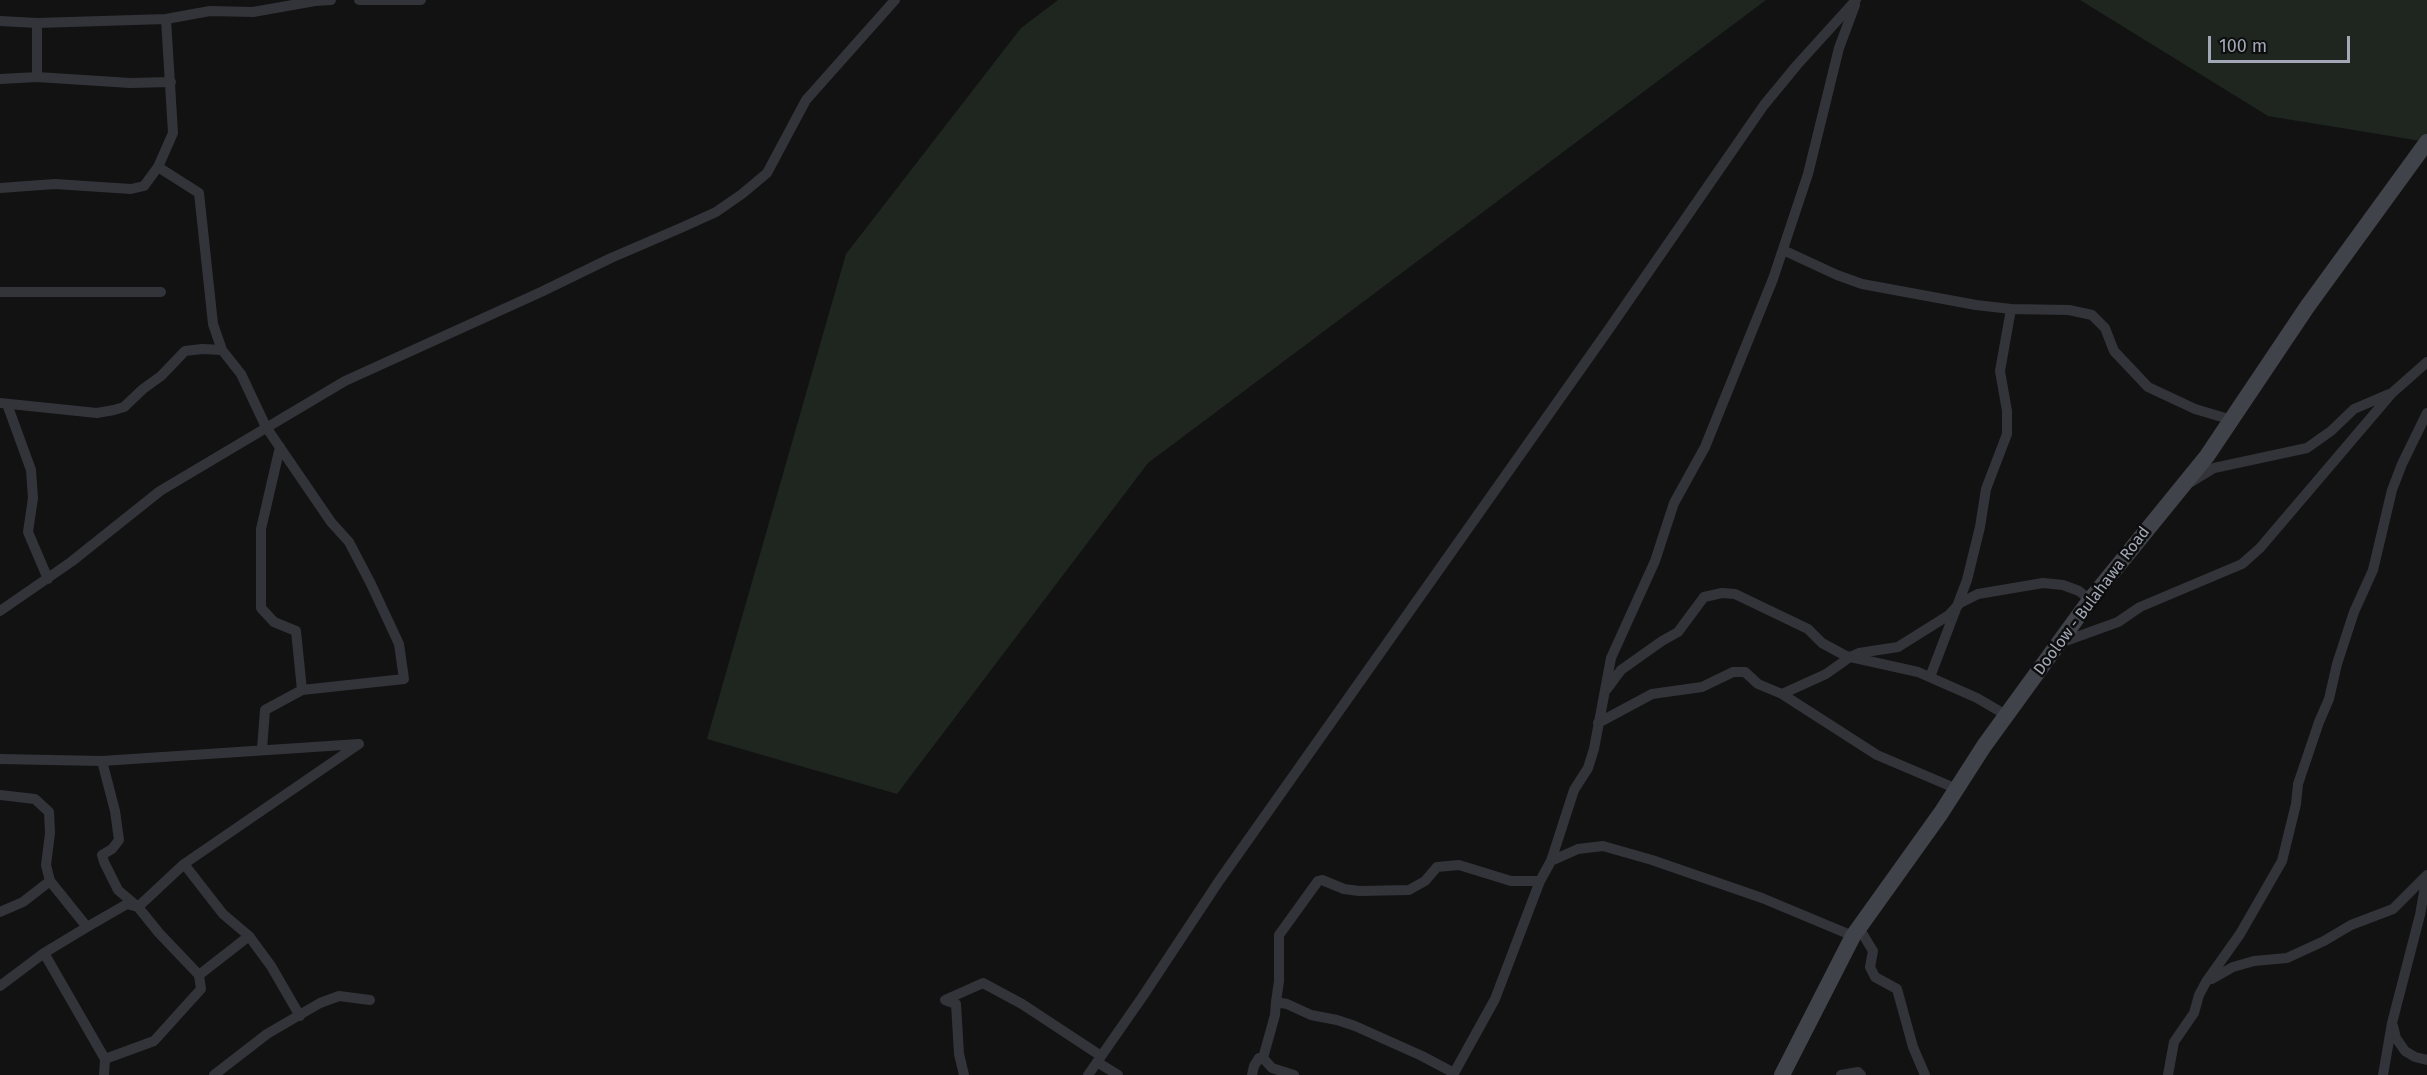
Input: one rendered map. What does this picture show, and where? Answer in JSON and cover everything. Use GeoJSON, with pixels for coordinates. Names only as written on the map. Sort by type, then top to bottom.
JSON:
{"type":"FeatureCollection","features":[{"type":"Feature","properties":{"kind":"main road","name":"Doolow - Bulahawa Road"},"geometry":{"type":"LineString","coordinates":[[1782,1075],[1856,932],[2006,715],[2090,600],[2207,456],[2307,306],[2427,142]]}},
{"type":"Feature","properties":{"kind":"street"},"geometry":{"type":"LineString","coordinates":[[0,21],[37,23],[166,19],[210,11],[253,12],[331,0]]}},
{"type":"Feature","properties":{"kind":"street"},"geometry":{"type":"LineString","coordinates":[[359,0],[421,0]]}},
{"type":"Feature","properties":{"kind":"street"},"geometry":{"type":"LineString","coordinates":[[0,611],[48,579],[160,491],[345,381],[716,212],[742,194],[767,172],[806,100],[895,0]]}},
{"type":"Feature","properties":{"kind":"street"},"geometry":{"type":"LineString","coordinates":[[1276,1002],[1287,1004],[1311,1015],[1355,1026],[1422,1056],[1454,1074],[1495,999],[1540,881],[1551,861],[1574,790],[1588,768],[1615,648],[1655,561],[1674,503],[1705,447],[1783,250],[1808,174],[1839,48],[1856,0]]}},
{"type":"Feature","properties":{"kind":"street"},"geometry":{"type":"LineString","coordinates":[[1088,1075],[1219,881],[1609,329],[1764,105],[1856,0]]}},
{"type":"Feature","properties":{"kind":"street"},"geometry":{"type":"LineString","coordinates":[[0,188],[55,184],[131,189],[144,186],[158,167],[172,133],[166,19]]}},
{"type":"Feature","properties":{"kind":"street"},"geometry":{"type":"LineString","coordinates":[[37,23],[37,77]]}},
{"type":"Feature","properties":{"kind":"street"},"geometry":{"type":"LineString","coordinates":[[0,79],[37,77],[130,83],[171,82]]}},
{"type":"Feature","properties":{"kind":"street"},"geometry":{"type":"LineString","coordinates":[[158,167],[199,193],[213,324],[222,350],[241,374],[266,426],[331,522],[349,542],[372,584],[399,644],[404,679],[302,690],[265,710],[262,749]]}},
{"type":"Feature","properties":{"kind":"street"},"geometry":{"type":"LineString","coordinates":[[1783,250],[1862,285],[1976,305],[2011,309],[2069,309],[2092,315],[2106,328],[2114,351],[2148,387],[2196,409],[2232,420]]}},
{"type":"Feature","properties":{"kind":"street"},"geometry":{"type":"LineString","coordinates":[[0,292],[161,292]]}},
{"type":"Feature","properties":{"kind":"street"},"geometry":{"type":"LineString","coordinates":[[1930,677],[1959,603],[1980,527],[1986,489],[2007,434],[2007,411],[2000,371],[2011,309]]}},
{"type":"Feature","properties":{"kind":"street"},"geometry":{"type":"LineString","coordinates":[[48,579],[28,532],[33,498],[31,470],[3,403],[97,413],[114,410],[124,407],[161,376],[185,351],[222,350]]}},
{"type":"Feature","properties":{"kind":"street"},"geometry":{"type":"LineString","coordinates":[[2058,643],[2118,622],[2140,607],[2242,564],[2260,548],[2392,393],[2427,362]]}},
{"type":"Feature","properties":{"kind":"street"},"geometry":{"type":"LineString","coordinates":[[2178,490],[2214,468],[2307,448],[2331,431],[2354,409],[2392,393]]}},
{"type":"Feature","properties":{"kind":"street"},"geometry":{"type":"LineString","coordinates":[[2168,1075],[2174,1042],[2194,1013],[2199,995],[2240,934],[2282,861],[2296,804],[2298,784],[2319,722],[2330,699],[2337,664],[2354,612],[2373,570],[2392,490],[2427,413]]}},
{"type":"Feature","properties":{"kind":"street"},"geometry":{"type":"LineString","coordinates":[[280,447],[261,529],[261,608],[274,622],[296,631],[302,690]]}},
{"type":"Feature","properties":{"kind":"street"},"geometry":{"type":"LineString","coordinates":[[1782,694],[1826,674],[1859,653],[1898,647],[1949,615],[1959,603],[1978,594],[2043,583],[2063,585],[2079,591],[2090,600]]}},
{"type":"Feature","properties":{"kind":"street"},"geometry":{"type":"LineString","coordinates":[[1603,694],[1621,670],[1678,632],[1704,597],[1722,593],[1735,594],[1809,629],[1822,643],[1850,657],[1930,677],[2006,715]]}},
{"type":"Feature","properties":{"kind":"street"},"geometry":{"type":"LineString","coordinates":[[1598,723],[1652,694],[1702,687],[1732,672],[1745,672],[1758,684],[1782,694],[1877,754],[1957,789]]}},
{"type":"Feature","properties":{"kind":"street"},"geometry":{"type":"LineString","coordinates":[[0,759],[102,760],[359,744],[184,864],[138,907]]}},
{"type":"Feature","properties":{"kind":"street"},"geometry":{"type":"LineString","coordinates":[[102,760],[115,811],[119,840],[112,849],[102,855],[118,890],[138,907],[199,975],[201,989],[154,1041],[105,1059]]}},
{"type":"Feature","properties":{"kind":"street"},"geometry":{"type":"LineString","coordinates":[[0,795],[35,799],[49,813],[50,833],[46,865],[50,881],[87,927]]}},
{"type":"Feature","properties":{"kind":"street"},"geometry":{"type":"LineString","coordinates":[[1551,861],[1578,849],[1603,846],[1652,860],[1856,932],[1873,951],[1870,967],[1875,977],[1897,989],[1913,1047],[1925,1075]]}},
{"type":"Feature","properties":{"kind":"street"},"geometry":{"type":"LineString","coordinates":[[184,864],[223,914],[249,936],[271,966],[300,1016]]}},
{"type":"Feature","properties":{"kind":"street"},"geometry":{"type":"LineString","coordinates":[[1263,1058],[1275,1015],[1279,981],[1279,935],[1318,881],[1322,880],[1344,889],[1359,891],[1408,890],[1425,881],[1437,867],[1459,865],[1511,881],[1540,881]]}},
{"type":"Feature","properties":{"kind":"street"},"geometry":{"type":"LineString","coordinates":[[2206,982],[2233,967],[2254,961],[2287,958],[2324,941],[2351,925],[2393,909],[2427,875]]}},
{"type":"Feature","properties":{"kind":"street"},"geometry":{"type":"LineString","coordinates":[[2383,1075],[2392,1023],[2420,915],[2427,875]]}},
{"type":"Feature","properties":{"kind":"street"},"geometry":{"type":"LineString","coordinates":[[0,912],[23,902],[50,881]]}},
{"type":"Feature","properties":{"kind":"street"},"geometry":{"type":"LineString","coordinates":[[0,986],[44,953],[127,904],[138,907]]}},
{"type":"Feature","properties":{"kind":"street"},"geometry":{"type":"LineString","coordinates":[[199,975],[249,936]]}},
{"type":"Feature","properties":{"kind":"street"},"geometry":{"type":"LineString","coordinates":[[44,953],[105,1059],[104,1075]]}},
{"type":"Feature","properties":{"kind":"street"},"geometry":{"type":"LineString","coordinates":[[964,1075],[959,1054],[956,1004],[945,1000],[983,983],[1022,1004],[1118,1075]]}},
{"type":"Feature","properties":{"kind":"street"},"geometry":{"type":"LineString","coordinates":[[214,1075],[267,1034],[329,998],[339,996],[370,1000]]}},
{"type":"Feature","properties":{"kind":"street"},"geometry":{"type":"LineString","coordinates":[[2392,1023],[2396,1038],[2404,1051],[2427,1060]]}},
{"type":"Feature","properties":{"kind":"street"},"geometry":{"type":"LineString","coordinates":[[1252,1075],[1259,1058],[1263,1058]]}},
{"type":"Feature","properties":{"kind":"street"},"geometry":{"type":"LineString","coordinates":[[1263,1058],[1272,1068],[1294,1075]]}},
{"type":"Feature","properties":{"kind":"street"},"geometry":{"type":"LineString","coordinates":[[1841,1075],[1858,1072],[1861,1075]]}},
{"type":"Feature","properties":{"kind":"shaded area"},"geometry":{"type":"Polygon","coordinates":[[[1058,0],[1766,0],[1148,463],[897,794],[707,739],[846,254],[1021,28],[1058,0]]]}},
{"type":"Feature","properties":{"kind":"shaded area"},"geometry":{"type":"Polygon","coordinates":[[[2080,0],[2427,0],[2427,142],[2268,116],[2080,0]]]}}]}
